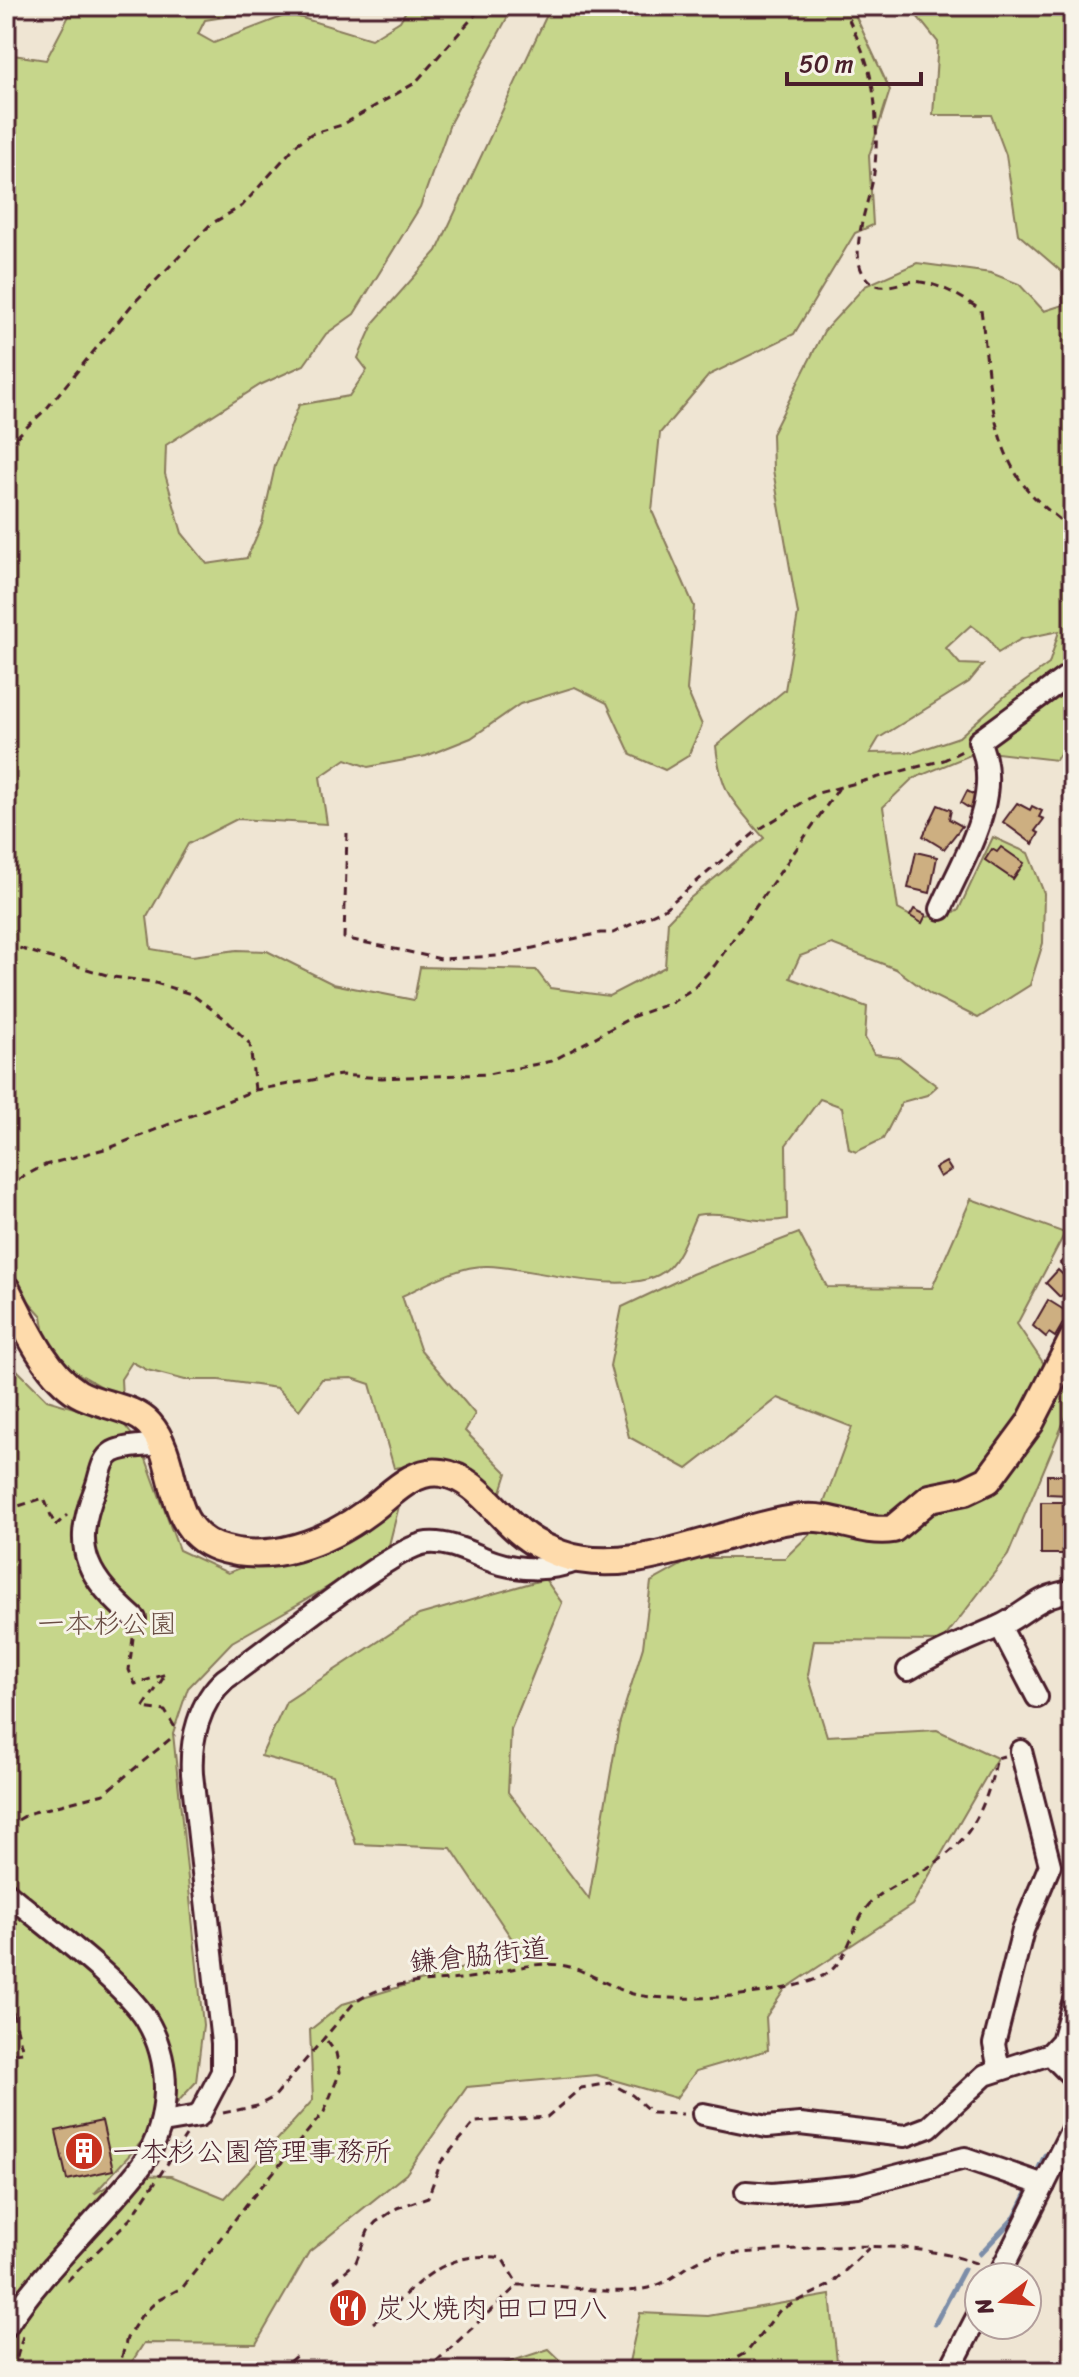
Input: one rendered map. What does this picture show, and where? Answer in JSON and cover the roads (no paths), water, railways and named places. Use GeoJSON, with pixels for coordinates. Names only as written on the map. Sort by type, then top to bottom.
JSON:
{"type":"FeatureCollection","features":[{"type":"Feature","properties":{"kind":"main road"},"geometry":{"type":"LineString","coordinates":[[6,1289],[37,1346],[75,1391],[147,1421],[162,1444],[187,1525],[203,1540],[233,1552],[266,1555],[304,1545],[357,1519],[414,1477],[435,1472],[453,1475],[468,1484],[529,1539],[581,1559],[600,1562],[632,1558],[804,1518],[827,1518],[877,1529],[899,1526],[930,1498],[973,1488],[995,1472],[1030,1423],[1073,1339]]}},
{"type":"Feature","properties":{"kind":"street"},"geometry":{"type":"LineString","coordinates":[[941,909],[985,805],[988,760],[979,741],[1073,672]]}},
{"type":"Feature","properties":{"kind":"street"},"geometry":{"type":"LineString","coordinates":[[135,1619],[101,1589],[91,1571],[83,1527],[86,1508],[105,1458],[117,1450],[162,1444]]}},
{"type":"Feature","properties":{"kind":"street"},"geometry":{"type":"LineString","coordinates":[[163,2122],[199,2116],[217,2084],[223,2063],[193,1789],[193,1746],[202,1711],[225,1679],[360,1581],[415,1546],[449,1544],[505,1566],[526,1568],[563,1567],[581,1559]]}},
{"type":"Feature","properties":{"kind":"street"},"geometry":{"type":"LineString","coordinates":[[908,1670],[937,1653],[1000,1626],[1043,1597],[1073,1591]]}},
{"type":"Feature","properties":{"kind":"street"},"geometry":{"type":"LineString","coordinates":[[1000,1626],[1037,1697]]}},
{"type":"Feature","properties":{"kind":"street"},"geometry":{"type":"LineString","coordinates":[[999,2070],[994,2044],[1023,1930],[1050,1865],[1021,1751]]}},
{"type":"Feature","properties":{"kind":"street"},"geometry":{"type":"LineString","coordinates":[[6,1892],[79,1965],[122,1992],[146,2020],[164,2073],[163,2122],[137,2171],[28,2297],[15,2331]]}},
{"type":"Feature","properties":{"kind":"street"},"geometry":{"type":"LineString","coordinates":[[703,2114],[767,2127],[800,2124],[905,2136],[929,2127],[985,2075],[1050,2054],[1062,2041],[1073,2003]]}},
{"type":"Feature","properties":{"kind":"street"},"geometry":{"type":"LineString","coordinates":[[1050,2054],[1073,2077]]}},
{"type":"Feature","properties":{"kind":"street"},"geometry":{"type":"LineString","coordinates":[[1006,2261],[1073,2127]]}},
{"type":"Feature","properties":{"kind":"street"},"geometry":{"type":"LineString","coordinates":[[746,2192],[772,2194],[857,2186],[965,2158],[1044,2185]]}},
{"type":"Feature","properties":{"kind":"street"},"geometry":{"type":"LineString","coordinates":[[949,2371],[965,2341]]}},
{"type":"Feature","properties":{"kind":"waterway"},"geometry":{"type":"LineString","coordinates":[[1035,2176],[1045,2155]]}},
{"type":"Feature","properties":{"kind":"waterway"},"geometry":{"type":"LineString","coordinates":[[980,2254],[1015,2217],[1031,2185]]}},
{"type":"Feature","properties":{"kind":"waterway"},"geometry":{"type":"LineString","coordinates":[[935,2324],[963,2271]]}},
{"type":"Feature","properties":{"kind":"place","name":"一本杉公園管理事務所"},"geometry":{"type":"Point","coordinates":[84,2151]}},
{"type":"Feature","properties":{"kind":"place","name":"炭火焼肉 田口四八"},"geometry":{"type":"Point","coordinates":[348,2308]}},
{"type":"Feature","properties":{"kind":"park label","name":"一本杉公園"},"geometry":{"type":"Point","coordinates":[107,1623]}}]}
